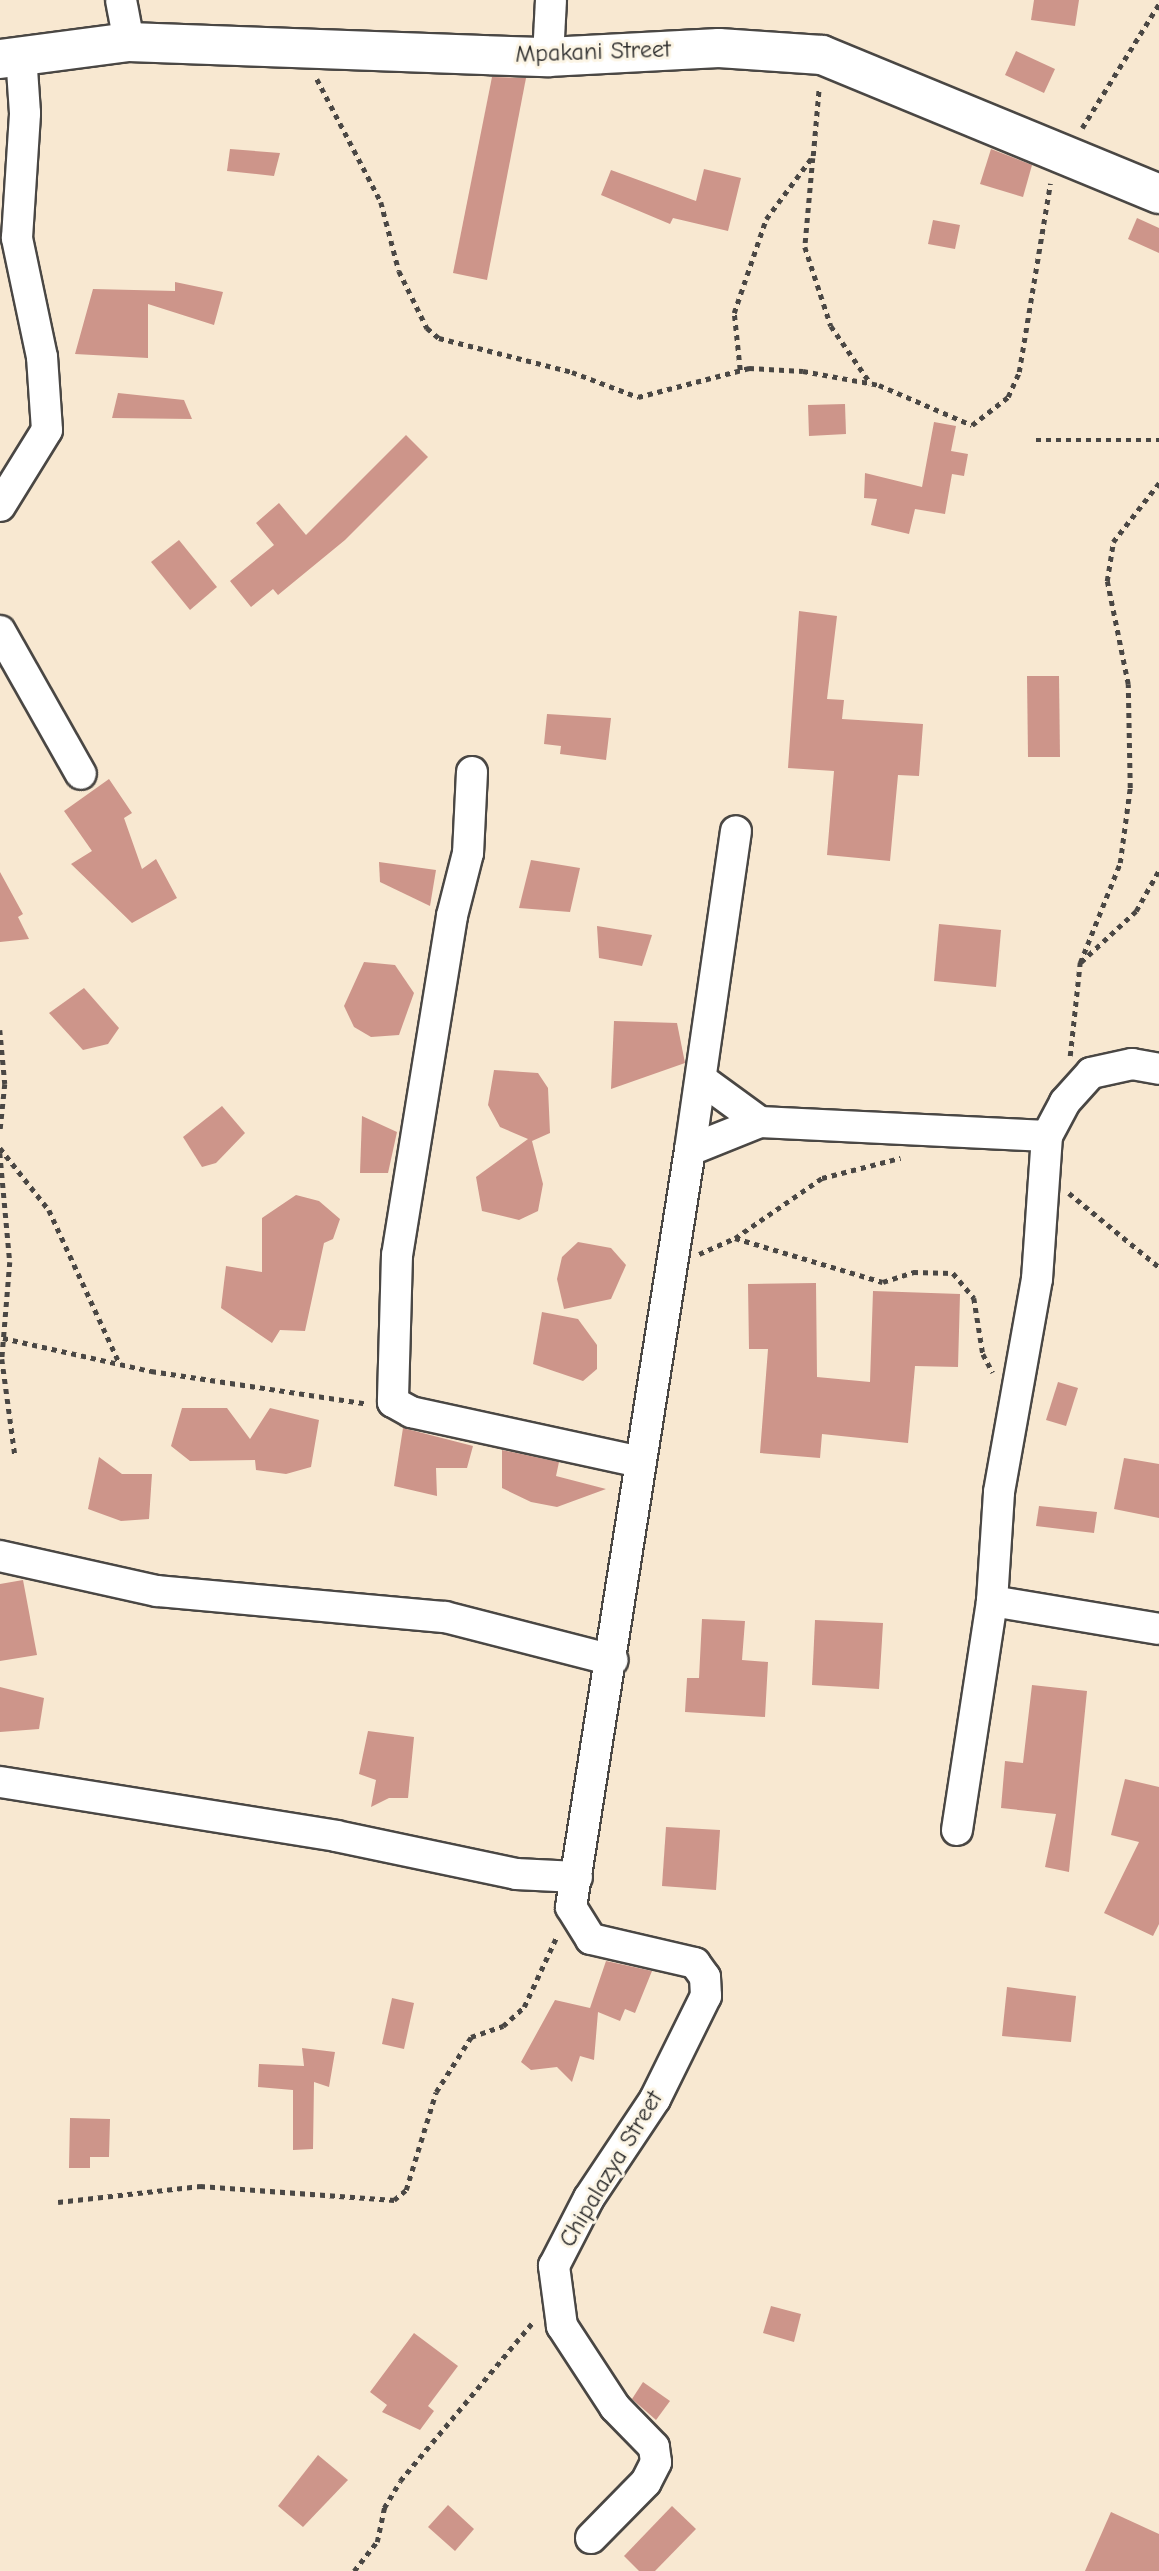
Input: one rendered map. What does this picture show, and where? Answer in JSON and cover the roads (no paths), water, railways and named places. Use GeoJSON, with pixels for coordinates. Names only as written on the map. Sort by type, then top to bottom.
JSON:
{"type":"FeatureCollection","features":[{"type":"Feature","properties":{"kind":"street"},"geometry":{"type":"LineString","coordinates":[[121,0],[129,42]]}},
{"type":"Feature","properties":{"kind":"street"},"geometry":{"type":"LineString","coordinates":[[548,57],[551,0]]}},
{"type":"Feature","properties":{"kind":"street","name":"Mpakani Street"},"geometry":{"type":"LineString","coordinates":[[10,57],[129,42],[548,57],[719,48],[822,55],[1058,157],[1159,194]]}},
{"type":"Feature","properties":{"kind":"street"},"geometry":{"type":"LineString","coordinates":[[0,506],[47,429],[42,357],[17,238],[25,113],[10,57]]}},
{"type":"Feature","properties":{"kind":"street"},"geometry":{"type":"LineString","coordinates":[[0,631],[81,774]]}},
{"type":"Feature","properties":{"kind":"street"},"geometry":{"type":"LineString","coordinates":[[472,772],[468,853],[452,916],[397,1255],[393,1402],[411,1412],[641,1462]]}},
{"type":"Feature","properties":{"kind":"street"},"geometry":{"type":"LineString","coordinates":[[0,1782],[336,1836],[516,1874],[577,1877],[613,1660],[736,831]]}},
{"type":"Feature","properties":{"kind":"street"},"geometry":{"type":"LineString","coordinates":[[957,1830],[992,1601],[999,1492],[1047,1180],[1047,1136],[1065,1102],[1091,1073],[1107,1066],[1159,1069]]}},
{"type":"Feature","properties":{"kind":"street"},"geometry":{"type":"LineString","coordinates":[[701,1079],[760,1122]]}},
{"type":"Feature","properties":{"kind":"street"},"geometry":{"type":"LineString","coordinates":[[690,1150],[760,1122],[952,1135],[1047,1136]]}},
{"type":"Feature","properties":{"kind":"street"},"geometry":{"type":"LineString","coordinates":[[0,1556],[157,1591],[445,1617],[613,1660]]}},
{"type":"Feature","properties":{"kind":"street"},"geometry":{"type":"LineString","coordinates":[[992,1601],[1159,1629]]}},
{"type":"Feature","properties":{"kind":"street","name":"Chipalazya Street"},"geometry":{"type":"LineString","coordinates":[[577,1877],[572,1907],[591,1939],[695,1963],[705,1977],[706,1996],[655,2099],[567,2236],[554,2266],[554,2298],[562,2326],[615,2407],[654,2447],[656,2462],[646,2483],[591,2538]]}}]}
